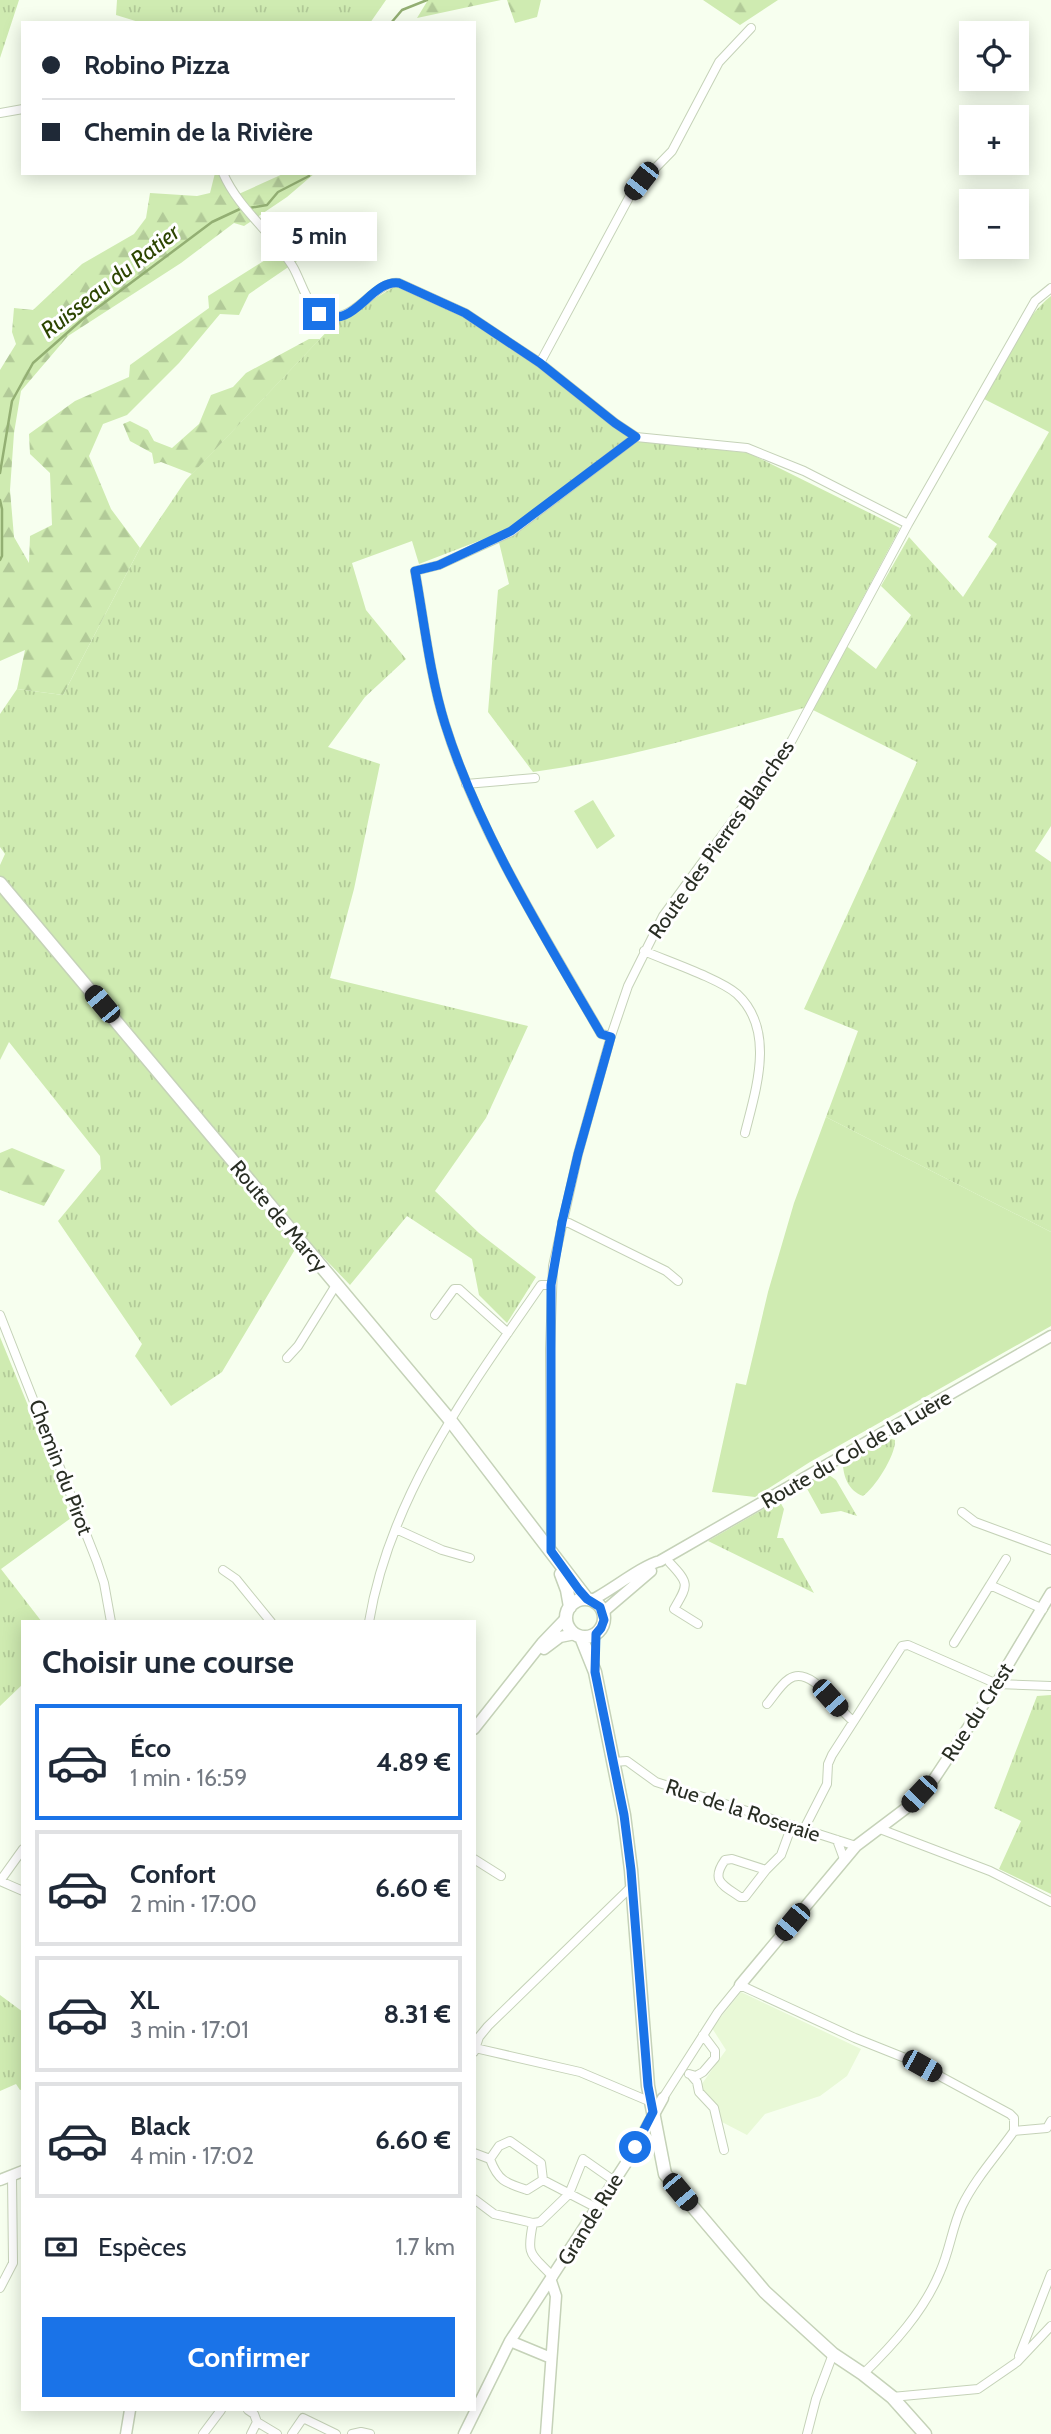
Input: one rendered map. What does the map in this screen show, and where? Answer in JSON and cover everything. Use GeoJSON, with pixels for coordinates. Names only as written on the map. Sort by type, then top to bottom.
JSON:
{"type":"FeatureCollection","features":[{"type":"Feature","properties":{"kind":"main road","name":"Route de Marcy"},"geometry":{"type":"LineString","coordinates":[[1,883],[450,1420],[589,1600]]}},
{"type":"Feature","properties":{"kind":"main road","name":"Route de Marcy"},"geometry":{"type":"LineString","coordinates":[[551,1551],[564,1581],[568,1613]]}},
{"type":"Feature","properties":{"kind":"main road"},"geometry":{"type":"LineString","coordinates":[[595,1672],[596,1634],[604,1620],[603,1612],[589,1600],[580,1600],[568,1613],[570,1630],[578,1636],[595,1672],[624,1815],[665,2174],[765,2292],[833,2354],[891,2397],[925,2434]]}},
{"type":"Feature","properties":{"kind":"main road"},"geometry":{"type":"LineString","coordinates":[[578,1636],[596,1634]]}},
{"type":"Feature","properties":{"kind":"street"},"geometry":{"type":"LineString","coordinates":[[540,363],[632,192],[672,151],[719,62],[751,28]]}},
{"type":"Feature","properties":{"kind":"street"},"geometry":{"type":"LineString","coordinates":[[0,113],[21,109]]}},
{"type":"Feature","properties":{"kind":"street"},"geometry":{"type":"LineString","coordinates":[[224,175],[239,202],[281,249],[294,268],[319,314],[327,317],[345,315],[387,284],[399,283],[465,313],[540,363],[636,437],[747,447],[804,471],[908,524]]}},
{"type":"Feature","properties":{"kind":"street","name":"Route des Pierres Blanches"},"geometry":{"type":"LineString","coordinates":[[551,1551],[551,1285],[562,1222],[611,1037],[628,986],[663,916],[792,740],[908,524],[1035,301],[1051,288]]}},
{"type":"Feature","properties":{"kind":"street"},"geometry":{"type":"LineString","coordinates":[[611,1037],[601,1034],[526,903],[466,784],[440,706],[415,571],[439,565],[511,531],[636,437]]}},
{"type":"Feature","properties":{"kind":"street"},"geometry":{"type":"LineString","coordinates":[[466,784],[535,778]]}},
{"type":"Feature","properties":{"kind":"street"},"geometry":{"type":"LineString","coordinates":[[644,951],[736,992],[751,1010],[758,1029],[761,1052],[757,1085],[745,1133]]}},
{"type":"Feature","properties":{"kind":"street"},"geometry":{"type":"LineString","coordinates":[[562,1222],[666,1271],[678,1281]]}},
{"type":"Feature","properties":{"kind":"street"},"geometry":{"type":"LineString","coordinates":[[287,1357],[298,1346],[336,1285]]}},
{"type":"Feature","properties":{"kind":"street"},"geometry":{"type":"LineString","coordinates":[[369,1620],[373,1594],[396,1529],[426,1463],[450,1420],[541,1285],[551,1285]]}},
{"type":"Feature","properties":{"kind":"street"},"geometry":{"type":"LineString","coordinates":[[435,1314],[454,1289],[459,1289],[508,1333]]}},
{"type":"Feature","properties":{"kind":"street","name":"Chemin du Pirot"},"geometry":{"type":"LineString","coordinates":[[0,1315],[97,1562],[111,1620]]}},
{"type":"Feature","properties":{"kind":"street","name":"Route du Col de la Luère"},"geometry":{"type":"LineString","coordinates":[[603,1612],[665,1562],[1051,1336]]}},
{"type":"Feature","properties":{"kind":"street"},"geometry":{"type":"LineString","coordinates":[[962,1512],[975,1522],[1051,1550]]}},
{"type":"Feature","properties":{"kind":"street"},"geometry":{"type":"LineString","coordinates":[[396,1529],[442,1550],[470,1558]]}},
{"type":"Feature","properties":{"kind":"street"},"geometry":{"type":"LineString","coordinates":[[954,1643],[1006,1559]]}},
{"type":"Feature","properties":{"kind":"street"},"geometry":{"type":"LineString","coordinates":[[665,1562],[685,1579],[686,1588],[674,1609],[698,1624]]}},
{"type":"Feature","properties":{"kind":"street","name":"Route du Col de la Luère"},"geometry":{"type":"LineString","coordinates":[[589,1600],[612,1590],[652,1563],[665,1562]]}},
{"type":"Feature","properties":{"kind":"street"},"geometry":{"type":"LineString","coordinates":[[223,1570],[236,1579],[269,1620]]}},
{"type":"Feature","properties":{"kind":"street"},"geometry":{"type":"LineString","coordinates":[[990,1585],[1043,1609]]}},
{"type":"Feature","properties":{"kind":"street","name":"Rue du Crest"},"geometry":{"type":"LineString","coordinates":[[856,1846],[905,1809],[933,1779],[997,1684],[1051,1593]]}},
{"type":"Feature","properties":{"kind":"street"},"geometry":{"type":"LineString","coordinates":[[476,1726],[568,1613]]}},
{"type":"Feature","properties":{"kind":"street"},"geometry":{"type":"LineString","coordinates":[[517,1675],[552,1642],[560,1637],[578,1636]]}},
{"type":"Feature","properties":{"kind":"street"},"geometry":{"type":"LineString","coordinates":[[804,1829],[827,1784],[828,1764],[832,1755],[902,1646],[908,1645],[997,1684],[1051,1686]]}},
{"type":"Feature","properties":{"kind":"street"},"geometry":{"type":"LineString","coordinates":[[767,1704],[786,1681],[796,1675],[815,1681],[853,1721]]}},
{"type":"Feature","properties":{"kind":"street","name":"Rue de la Roseraie"},"geometry":{"type":"LineString","coordinates":[[614,1762],[627,1761],[656,1782],[856,1846]]}},
{"type":"Feature","properties":{"kind":"street"},"geometry":{"type":"LineString","coordinates":[[766,1870],[732,1859],[725,1860],[718,1879],[740,1897],[746,1897],[781,1855],[792,1825]]}},
{"type":"Feature","properties":{"kind":"street"},"geometry":{"type":"LineString","coordinates":[[880,1829],[990,1871],[1051,1902]]}},
{"type":"Feature","properties":{"kind":"street","name":"Rue de la Roseraie"},"geometry":{"type":"LineString","coordinates":[[837,1840],[844,1859]]}},
{"type":"Feature","properties":{"kind":"street","name":"Grande Rue"},"geometry":{"type":"LineString","coordinates":[[476,2410],[510,2341],[632,2154],[656,2104],[718,2012],[856,1846]]}},
{"type":"Feature","properties":{"kind":"street"},"geometry":{"type":"LineString","coordinates":[[21,1852],[0,1881],[21,1890]]}},
{"type":"Feature","properties":{"kind":"street"},"geometry":{"type":"LineString","coordinates":[[476,1860],[501,1876]]}},
{"type":"Feature","properties":{"kind":"street"},"geometry":{"type":"LineString","coordinates":[[476,2047],[479,2037],[488,2026],[632,1886]]}},
{"type":"Feature","properties":{"kind":"street"},"geometry":{"type":"LineString","coordinates":[[740,1985],[910,2060],[1014,2118],[1014,2131],[963,2204],[932,2290],[908,2325],[863,2374]]}},
{"type":"Feature","properties":{"kind":"street"},"geometry":{"type":"LineString","coordinates":[[680,2071],[696,2076],[715,2058],[715,2051],[703,2035]]}},
{"type":"Feature","properties":{"kind":"street"},"geometry":{"type":"LineString","coordinates":[[476,2050],[580,2073],[656,2104]]}},
{"type":"Feature","properties":{"kind":"street"},"geometry":{"type":"LineString","coordinates":[[691,2075],[697,2082],[699,2092],[714,2108],[724,2150]]}},
{"type":"Feature","properties":{"kind":"street"},"geometry":{"type":"LineString","coordinates":[[1014,2131],[1047,2128],[1051,2121]]}},
{"type":"Feature","properties":{"kind":"street"},"geometry":{"type":"LineString","coordinates":[[490,2159],[499,2146],[510,2141],[541,2163],[543,2180]]}},
{"type":"Feature","properties":{"kind":"street"},"geometry":{"type":"LineString","coordinates":[[476,2154],[490,2159],[495,2173],[507,2183],[527,2190],[543,2180]]}},
{"type":"Feature","properties":{"kind":"street"},"geometry":{"type":"LineString","coordinates":[[476,2200],[494,2214],[533,2223],[540,2222],[569,2194],[583,2158],[613,2180]]}},
{"type":"Feature","properties":{"kind":"street"},"geometry":{"type":"LineString","coordinates":[[0,2180],[18,2173],[13,2263],[0,2288]]}},
{"type":"Feature","properties":{"kind":"street"},"geometry":{"type":"LineString","coordinates":[[543,2180],[596,2207]]}},
{"type":"Feature","properties":{"kind":"street"},"geometry":{"type":"LineString","coordinates":[[533,2223],[528,2246],[552,2279],[556,2296],[546,2434]]}},
{"type":"Feature","properties":{"kind":"street"},"geometry":{"type":"LineString","coordinates":[[1017,2362],[1051,2274]]}},
{"type":"Feature","properties":{"kind":"street"},"geometry":{"type":"LineString","coordinates":[[891,2397],[978,2389],[1017,2362],[1051,2326]]}},
{"type":"Feature","properties":{"kind":"street"},"geometry":{"type":"LineString","coordinates":[[510,2341],[551,2358]]}},
{"type":"Feature","properties":{"kind":"street"},"geometry":{"type":"LineString","coordinates":[[807,2434],[816,2399],[833,2354]]}},
{"type":"Feature","properties":{"kind":"street"},"geometry":{"type":"LineString","coordinates":[[127,2434],[130,2411]]}},
{"type":"Feature","properties":{"kind":"street"},"geometry":{"type":"LineString","coordinates":[[203,2434],[220,2411]]}},
{"type":"Feature","properties":{"kind":"street"},"geometry":{"type":"LineString","coordinates":[[250,2411],[257,2422],[277,2434]]}},
{"type":"Feature","properties":{"kind":"street","name":"Grande Rue"},"geometry":{"type":"LineString","coordinates":[[464,2434],[475,2411]]}},
{"type":"Feature","properties":{"kind":"street"},"geometry":{"type":"LineString","coordinates":[[292,2434],[305,2414],[336,2434]]}},
{"type":"Feature","properties":{"kind":"street"},"geometry":{"type":"LineString","coordinates":[[251,2434],[257,2422]]}},
{"type":"Feature","properties":{"kind":"street"},"geometry":{"type":"LineString","coordinates":[[352,2434],[361,2431],[370,2434]]}},
{"type":"Feature","properties":{"kind":"shaded area"},"geometry":{"type":"Polygon","coordinates":[[[741,1992],[861,2049],[847,2076],[820,2096],[765,2114],[747,2135],[720,2121],[716,2103],[699,2088],[726,2050],[712,2028],[741,1992]]]}},
{"type":"Feature","properties":{"kind":"green space"},"geometry":{"type":"Polygon","coordinates":[[[0,0],[19,0],[0,58],[0,0]]]}},
{"type":"Feature","properties":{"kind":"green space"},"geometry":{"type":"Polygon","coordinates":[[[117,0],[386,0],[371,21],[136,21],[116,15],[117,0]]]}},
{"type":"Feature","properties":{"kind":"green space"},"geometry":{"type":"Polygon","coordinates":[[[428,0],[501,0],[417,18],[428,0]]]}},
{"type":"Feature","properties":{"kind":"green space"},"geometry":{"type":"Polygon","coordinates":[[[507,0],[541,0],[537,17],[515,23],[507,0]]]}},
{"type":"Feature","properties":{"kind":"green space"},"geometry":{"type":"Polygon","coordinates":[[[703,0],[778,0],[740,25],[703,0]]]}},
{"type":"Feature","properties":{"kind":"green space"},"geometry":{"type":"Polygon","coordinates":[[[214,175],[221,175],[232,197],[281,175],[313,175],[287,197],[244,226],[234,223],[181,263],[68,336],[21,391],[14,433],[10,490],[14,537],[29,563],[30,536],[52,525],[50,473],[30,454],[29,434],[75,401],[129,377],[130,365],[209,308],[208,296],[294,242],[303,257],[249,294],[239,315],[220,314],[179,363],[127,415],[103,424],[89,456],[111,509],[140,548],[63,695],[17,689],[25,650],[0,661],[0,370],[16,344],[12,332],[14,308],[33,310],[82,264],[134,234],[146,218],[150,193],[197,196],[210,193],[214,175]]]}},
{"type":"Feature","properties":{"kind":"green space"},"geometry":{"type":"Polygon","coordinates":[[[397,285],[463,315],[539,367],[634,440],[749,453],[900,528],[840,641],[876,669],[911,615],[881,586],[909,537],[963,597],[997,544],[988,537],[1049,432],[984,399],[1022,330],[1051,296],[1051,826],[1035,851],[1051,862],[1051,1232],[826,1117],[858,1031],[804,1009],[917,762],[807,707],[637,752],[533,772],[488,712],[498,590],[509,584],[497,534],[419,564],[412,541],[352,563],[366,610],[406,659],[365,697],[328,747],[380,764],[354,889],[330,978],[528,1026],[486,1118],[435,1191],[479,1233],[536,1277],[507,1323],[479,1295],[472,1259],[407,1216],[350,1285],[303,1236],[222,1372],[171,1406],[135,1356],[142,1344],[58,1221],[101,1169],[100,1156],[9,1042],[0,1060],[0,865],[5,854],[0,847],[0,714],[17,689],[63,695],[140,548],[186,480],[335,323],[397,285]]]}},
{"type":"Feature","properties":{"kind":"green space"},"geometry":{"type":"Polygon","coordinates":[[[309,339],[320,339],[192,474],[161,462],[154,464],[152,453],[130,441],[123,424],[130,421],[148,430],[154,441],[172,448],[199,424],[211,395],[233,387],[246,373],[309,339]]]}},
{"type":"Feature","properties":{"kind":"green space"},"geometry":{"type":"Polygon","coordinates":[[[593,800],[615,836],[597,849],[574,811],[593,800]]]}},
{"type":"Feature","properties":{"kind":"green space"},"geometry":{"type":"Polygon","coordinates":[[[826,1117],[1051,1232],[1051,1326],[810,1462],[755,1497],[712,1492],[736,1383],[746,1385],[768,1292],[794,1203],[826,1117]]]}},
{"type":"Feature","properties":{"kind":"green space"},"geometry":{"type":"Polygon","coordinates":[[[12,1148],[65,1170],[44,1206],[0,1190],[0,1153],[12,1148]]]}},
{"type":"Feature","properties":{"kind":"green space"},"geometry":{"type":"Polygon","coordinates":[[[0,1337],[71,1518],[1,1569],[40,1620],[21,1620],[21,1686],[0,1706],[0,1337]]]}},
{"type":"Feature","properties":{"kind":"green space"},"geometry":{"type":"Polygon","coordinates":[[[888,1438],[895,1440],[894,1446],[879,1479],[863,1496],[858,1494],[848,1483],[843,1463],[888,1438]]]}},
{"type":"Feature","properties":{"kind":"green space"},"geometry":{"type":"Polygon","coordinates":[[[825,1472],[836,1480],[857,1516],[841,1511],[821,1514],[805,1485],[825,1472]]]}},
{"type":"Feature","properties":{"kind":"green space"},"geometry":{"type":"Polygon","coordinates":[[[779,1500],[784,1509],[777,1538],[783,1538],[814,1593],[708,1541],[779,1500]]]}},
{"type":"Feature","properties":{"kind":"green space"},"geometry":{"type":"Polygon","coordinates":[[[1051,1695],[1051,1894],[999,1869],[1021,1821],[994,1808],[1037,1696],[1051,1695]]]}},
{"type":"Feature","properties":{"kind":"green space"},"geometry":{"type":"Polygon","coordinates":[[[0,1995],[21,2011],[21,2090],[16,2084],[0,2091],[0,1995]]]}},
{"type":"Feature","properties":{"kind":"waterway","name":"Ruisseau du Ratier"},"geometry":{"type":"LineString","coordinates":[[393,21],[402,10],[427,0]]}},
{"type":"Feature","properties":{"kind":"waterway","name":"Ruisseau du Ratier"},"geometry":{"type":"LineString","coordinates":[[249,208],[267,205],[278,192],[309,175]]}},
{"type":"Feature","properties":{"kind":"waterway","name":"Ruisseau du Ratier"},"geometry":{"type":"LineString","coordinates":[[0,473],[12,401],[33,363],[84,318],[212,222],[242,208]]}},
{"type":"Feature","properties":{"kind":"waterway","name":"Ruisseau du Ratier"},"geometry":{"type":"LineString","coordinates":[[0,500],[0,560]]}},
{"type":"Feature","properties":{"kind":"route"},"geometry":{"type":"LineString","coordinates":[[319,314],[327,317],[345,315],[387,284],[399,283],[465,313],[540,363],[636,437],[511,531],[439,565],[415,571],[444,723],[466,784],[526,903],[601,1034],[611,1037],[578,1154],[553,1266],[550,1349],[551,1551],[579,1590],[587,1599],[597,1603],[603,1612],[604,1620],[596,1634],[595,1672],[626,1827],[648,2086],[653,2112],[635,2147]]}}]}
